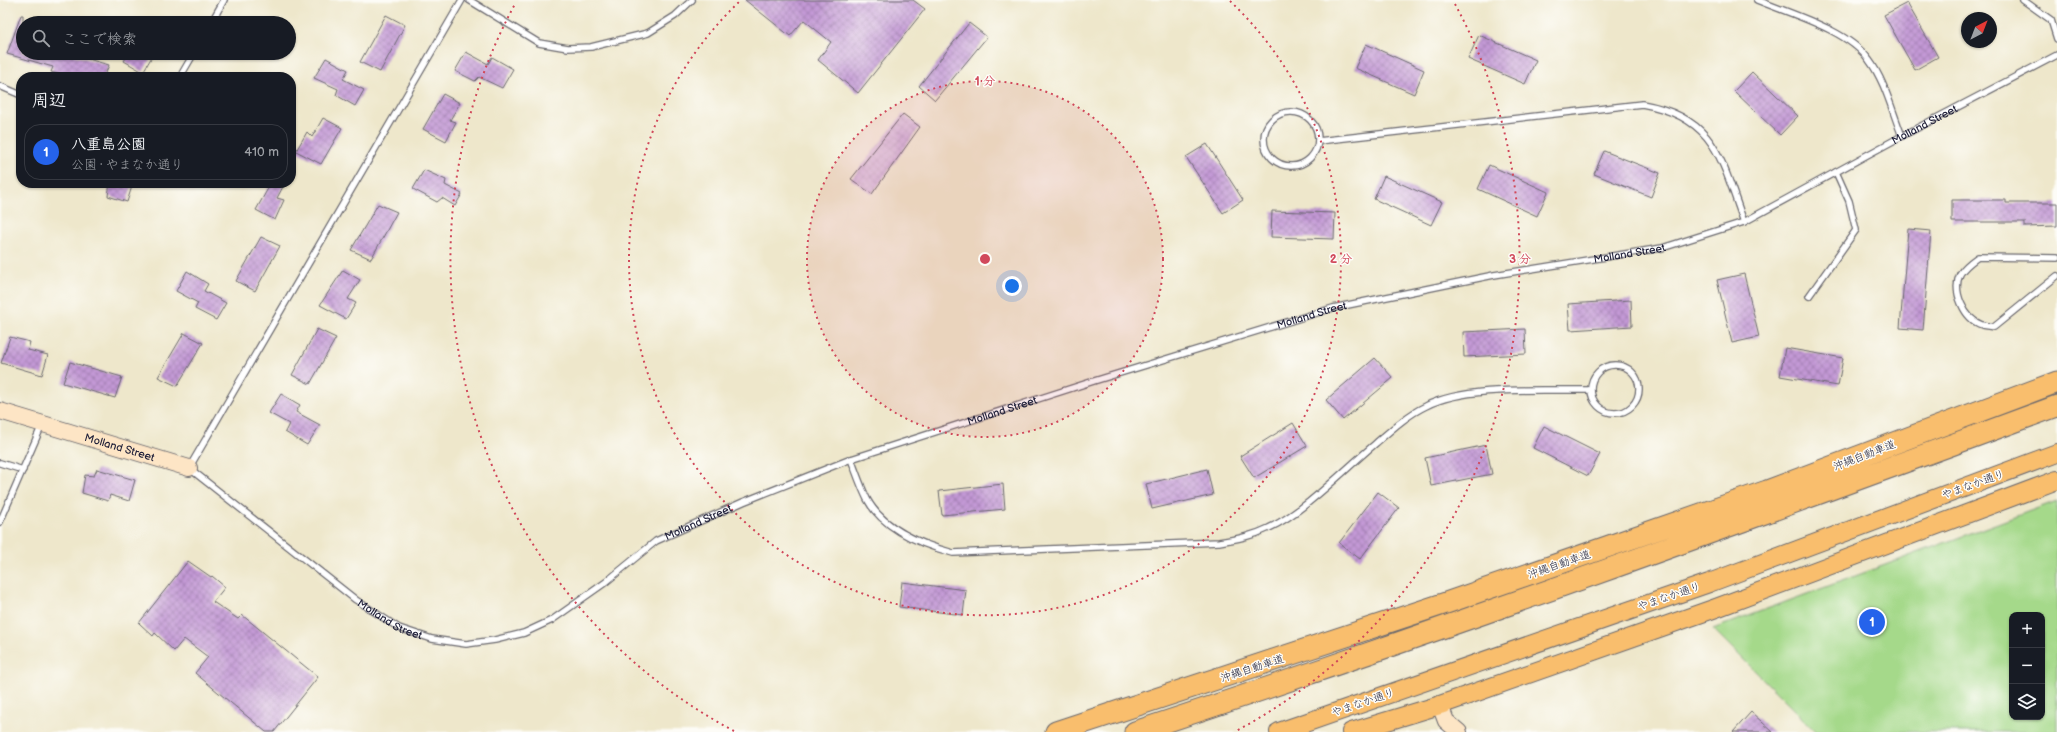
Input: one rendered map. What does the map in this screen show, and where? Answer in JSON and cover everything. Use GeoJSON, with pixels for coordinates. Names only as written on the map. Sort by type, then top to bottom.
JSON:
{"type":"FeatureCollection","features":[{"type":"Feature","properties":{"kind":"highway","name":"沖縄自動車道"},"geometry":{"type":"LineString","coordinates":[[1056,732],[1446,603],[1759,494],[2057,382]]}},
{"type":"Feature","properties":{"kind":"highway","name":"沖縄自動車道"},"geometry":{"type":"LineString","coordinates":[[1135,732],[1478,616],[2057,406]]}},
{"type":"Feature","properties":{"kind":"main road","name":"やまなか通り"},"geometry":{"type":"LineString","coordinates":[[1279,732],[1303,726],[1709,583],[2057,453]]}},
{"type":"Feature","properties":{"kind":"main road"},"geometry":{"type":"LineString","coordinates":[[1352,732],[1370,728],[1440,705],[1716,608],[2057,480]]}},
{"type":"Feature","properties":{"kind":"street","name":"Molland Street"},"geometry":{"type":"LineString","coordinates":[[0,410],[189,468]]}},
{"type":"Feature","properties":{"kind":"street"},"geometry":{"type":"LineString","coordinates":[[1440,705],[1446,721],[1458,732]]}},
{"type":"Feature","properties":{"kind":"lane"},"geometry":{"type":"LineString","coordinates":[[215,16],[224,0]]}},
{"type":"Feature","properties":{"kind":"lane"},"geometry":{"type":"LineString","coordinates":[[189,468],[462,0]]}},
{"type":"Feature","properties":{"kind":"lane"},"geometry":{"type":"LineString","coordinates":[[469,0],[539,43],[568,48],[591,47],[648,34],[675,16],[692,0]]}},
{"type":"Feature","properties":{"kind":"lane"},"geometry":{"type":"LineString","coordinates":[[1757,0],[1844,36],[1857,46],[1870,60],[1902,136]]}},
{"type":"Feature","properties":{"kind":"lane"},"geometry":{"type":"LineString","coordinates":[[2023,0],[2051,20],[2057,39]]}},
{"type":"Feature","properties":{"kind":"lane","name":"Molland Street"},"geometry":{"type":"LineString","coordinates":[[189,468],[356,600],[399,628],[432,639],[466,644],[524,633],[552,620],[606,582],[656,542],[743,502],[851,459],[1094,381],[1333,308],[1494,275],[1662,248],[1744,222],[1902,136],[2057,55]]}},
{"type":"Feature","properties":{"kind":"lane"},"geometry":{"type":"LineString","coordinates":[[183,72],[190,60]]}},
{"type":"Feature","properties":{"kind":"lane"},"geometry":{"type":"LineString","coordinates":[[0,86],[16,93]]}},
{"type":"Feature","properties":{"kind":"lane"},"geometry":{"type":"LineString","coordinates":[[1318,140],[1642,104],[1661,107],[1678,114],[1695,125],[1708,137],[1717,150],[1744,222]]}},
{"type":"Feature","properties":{"kind":"lane"},"geometry":{"type":"LineString","coordinates":[[1290,111],[1300,113],[1310,119],[1316,128],[1318,140],[1316,151],[1309,159],[1301,164],[1293,166],[1274,160],[1267,151],[1265,142],[1266,130],[1272,120],[1281,114],[1290,111]]}},
{"type":"Feature","properties":{"kind":"lane"},"geometry":{"type":"LineString","coordinates":[[1809,296],[1856,230],[1849,201],[1836,172]]}},
{"type":"Feature","properties":{"kind":"lane"},"geometry":{"type":"LineString","coordinates":[[2057,258],[1978,257],[1969,263],[1960,276],[1958,288],[1965,312],[1972,320],[1981,325],[1994,327],[2057,276]]}},
{"type":"Feature","properties":{"kind":"lane"},"geometry":{"type":"LineString","coordinates":[[1617,364],[1625,366],[1633,372],[1639,385],[1639,395],[1634,405],[1623,412],[1613,413],[1604,410],[1595,404],[1590,390],[1593,376],[1606,365],[1617,364]]}},
{"type":"Feature","properties":{"kind":"lane"},"geometry":{"type":"LineString","coordinates":[[851,459],[868,500],[883,519],[929,547],[953,553],[1219,542],[1257,533],[1270,528],[1299,510],[1402,421],[1425,406],[1446,398],[1474,393],[1590,390]]}},
{"type":"Feature","properties":{"kind":"lane"},"geometry":{"type":"LineString","coordinates":[[0,522],[43,423]]}},
{"type":"Feature","properties":{"kind":"lane"},"geometry":{"type":"LineString","coordinates":[[0,463],[23,470]]}},
{"type":"Feature","properties":{"kind":"green space"},"geometry":{"type":"Polygon","coordinates":[[[2057,501],[2057,732],[1816,732],[1713,629],[2057,501]]]}},
{"type":"Feature","properties":{"kind":"building"},"geometry":{"type":"Polygon","coordinates":[[[745,0],[913,0],[925,9],[858,93],[818,60],[831,42],[804,20],[790,36],[745,0]]]}},
{"type":"Feature","properties":{"kind":"building"},"geometry":{"type":"Polygon","coordinates":[[[1907,3],[1938,57],[1915,70],[1884,15],[1907,3]]]}},
{"type":"Feature","properties":{"kind":"building"},"geometry":{"type":"Polygon","coordinates":[[[386,15],[405,25],[380,72],[360,62],[386,15]]]}},
{"type":"Feature","properties":{"kind":"building"},"geometry":{"type":"Polygon","coordinates":[[[969,23],[987,37],[935,100],[919,86],[969,23]]]}},
{"type":"Feature","properties":{"kind":"building"},"geometry":{"type":"Polygon","coordinates":[[[16,29],[16,57],[7,54],[16,29]]]}},
{"type":"Feature","properties":{"kind":"building"},"geometry":{"type":"Polygon","coordinates":[[[1479,35],[1536,60],[1525,84],[1468,59],[1479,35]]]}},
{"type":"Feature","properties":{"kind":"building"},"geometry":{"type":"Polygon","coordinates":[[[1366,44],[1424,70],[1414,94],[1355,68],[1366,44]]]}},
{"type":"Feature","properties":{"kind":"building"},"geometry":{"type":"Polygon","coordinates":[[[466,52],[488,64],[492,57],[513,69],[502,88],[479,77],[475,81],[455,71],[466,52]]]}},
{"type":"Feature","properties":{"kind":"building"},"geometry":{"type":"Polygon","coordinates":[[[326,58],[348,70],[343,79],[364,90],[355,106],[336,95],[338,89],[314,78],[326,58]]]}},
{"type":"Feature","properties":{"kind":"building"},"geometry":{"type":"Polygon","coordinates":[[[28,60],[92,60],[109,65],[106,72],[51,72],[53,67],[28,60]]]}},
{"type":"Feature","properties":{"kind":"building"},"geometry":{"type":"Polygon","coordinates":[[[125,60],[150,60],[143,72],[125,60]]]}},
{"type":"Feature","properties":{"kind":"building"},"geometry":{"type":"Polygon","coordinates":[[[1752,72],[1798,116],[1780,135],[1734,91],[1752,72]]]}},
{"type":"Feature","properties":{"kind":"building"},"geometry":{"type":"Polygon","coordinates":[[[443,94],[460,103],[450,120],[456,122],[446,141],[423,129],[443,94]]]}},
{"type":"Feature","properties":{"kind":"building"},"geometry":{"type":"Polygon","coordinates":[[[903,114],[920,127],[872,194],[851,179],[903,114]]]}},
{"type":"Feature","properties":{"kind":"building"},"geometry":{"type":"Polygon","coordinates":[[[323,118],[342,128],[321,164],[296,151],[307,132],[312,137],[323,118]]]}},
{"type":"Feature","properties":{"kind":"building"},"geometry":{"type":"Polygon","coordinates":[[[1207,144],[1243,200],[1223,213],[1186,157],[1207,144]]]}},
{"type":"Feature","properties":{"kind":"building"},"geometry":{"type":"Polygon","coordinates":[[[1604,151],[1660,173],[1651,197],[1594,174],[1604,151]]]}},
{"type":"Feature","properties":{"kind":"building"},"geometry":{"type":"Polygon","coordinates":[[[1489,165],[1548,192],[1537,216],[1478,189],[1489,165]]]}},
{"type":"Feature","properties":{"kind":"building"},"geometry":{"type":"Polygon","coordinates":[[[424,170],[446,180],[445,185],[462,194],[455,206],[442,198],[437,202],[413,189],[424,170]]]}},
{"type":"Feature","properties":{"kind":"building"},"geometry":{"type":"Polygon","coordinates":[[[1384,176],[1442,202],[1431,225],[1374,199],[1384,176]]]}},
{"type":"Feature","properties":{"kind":"building"},"geometry":{"type":"Polygon","coordinates":[[[109,188],[131,188],[127,202],[108,196],[109,188]]]}},
{"type":"Feature","properties":{"kind":"building"},"geometry":{"type":"Polygon","coordinates":[[[268,188],[282,188],[277,198],[284,200],[275,220],[256,210],[268,188]]]}},
{"type":"Feature","properties":{"kind":"building"},"geometry":{"type":"Polygon","coordinates":[[[1952,200],[2006,200],[2006,203],[2057,203],[2057,226],[2025,227],[2025,222],[1952,222],[1952,200]]]}},
{"type":"Feature","properties":{"kind":"building"},"geometry":{"type":"Polygon","coordinates":[[[378,204],[397,212],[371,259],[351,250],[378,204]]]}},
{"type":"Feature","properties":{"kind":"building"},"geometry":{"type":"Polygon","coordinates":[[[1272,211],[1335,213],[1334,239],[1271,237],[1272,211]]]}},
{"type":"Feature","properties":{"kind":"building"},"geometry":{"type":"Polygon","coordinates":[[[1908,229],[1931,231],[1923,330],[1900,328],[1908,229]]]}},
{"type":"Feature","properties":{"kind":"building"},"geometry":{"type":"Polygon","coordinates":[[[261,237],[280,246],[255,291],[236,281],[261,237]]]}},
{"type":"Feature","properties":{"kind":"building"},"geometry":{"type":"Polygon","coordinates":[[[343,270],[360,280],[348,299],[356,303],[346,319],[320,305],[343,270]]]}},
{"type":"Feature","properties":{"kind":"building"},"geometry":{"type":"Polygon","coordinates":[[[187,271],[208,284],[204,291],[226,303],[216,320],[195,309],[198,303],[176,291],[187,271]]]}},
{"type":"Feature","properties":{"kind":"building"},"geometry":{"type":"Polygon","coordinates":[[[1744,274],[1759,337],[1732,343],[1717,280],[1744,274]]]}},
{"type":"Feature","properties":{"kind":"building"},"geometry":{"type":"Polygon","coordinates":[[[1631,300],[1632,326],[1570,330],[1568,304],[1631,300]]]}},
{"type":"Feature","properties":{"kind":"building"},"geometry":{"type":"Polygon","coordinates":[[[317,329],[336,338],[310,384],[292,375],[317,329]]]}},
{"type":"Feature","properties":{"kind":"building"},"geometry":{"type":"Polygon","coordinates":[[[1525,329],[1526,354],[1464,357],[1463,332],[1525,329]]]}},
{"type":"Feature","properties":{"kind":"building"},"geometry":{"type":"Polygon","coordinates":[[[184,333],[203,343],[177,386],[158,377],[184,333]]]}},
{"type":"Feature","properties":{"kind":"building"},"geometry":{"type":"Polygon","coordinates":[[[10,337],[30,342],[28,350],[48,355],[42,375],[1,363],[10,337]]]}},
{"type":"Feature","properties":{"kind":"building"},"geometry":{"type":"Polygon","coordinates":[[[1785,348],[1843,358],[1838,386],[1780,376],[1785,348]]]}},
{"type":"Feature","properties":{"kind":"building"},"geometry":{"type":"Polygon","coordinates":[[[1375,358],[1393,378],[1343,420],[1326,400],[1375,358]]]}},
{"type":"Feature","properties":{"kind":"building"},"geometry":{"type":"Polygon","coordinates":[[[70,362],[122,377],[115,398],[63,383],[70,362]]]}},
{"type":"Feature","properties":{"kind":"building"},"geometry":{"type":"Polygon","coordinates":[[[281,394],[300,405],[296,412],[320,425],[307,445],[285,432],[289,424],[269,413],[281,394]]]}},
{"type":"Feature","properties":{"kind":"building"},"geometry":{"type":"Polygon","coordinates":[[[1293,423],[1307,446],[1254,478],[1240,456],[1293,423]]]}},
{"type":"Feature","properties":{"kind":"building"},"geometry":{"type":"Polygon","coordinates":[[[1544,426],[1600,454],[1588,476],[1533,448],[1544,426]]]}},
{"type":"Feature","properties":{"kind":"building"},"geometry":{"type":"Polygon","coordinates":[[[1486,445],[1492,474],[1431,486],[1425,458],[1486,445]]]}},
{"type":"Feature","properties":{"kind":"building"},"geometry":{"type":"Polygon","coordinates":[[[97,469],[135,480],[129,501],[110,495],[108,501],[82,493],[85,475],[94,476],[97,469]]]}},
{"type":"Feature","properties":{"kind":"building"},"geometry":{"type":"Polygon","coordinates":[[[1207,469],[1213,495],[1152,509],[1146,484],[1207,469]]]}},
{"type":"Feature","properties":{"kind":"building"},"geometry":{"type":"Polygon","coordinates":[[[1003,484],[1005,509],[942,515],[939,491],[1003,484]]]}},
{"type":"Feature","properties":{"kind":"building"},"geometry":{"type":"Polygon","coordinates":[[[1378,492],[1399,508],[1360,559],[1339,543],[1378,492]]]}},
{"type":"Feature","properties":{"kind":"building"},"geometry":{"type":"Polygon","coordinates":[[[188,561],[211,577],[212,576],[225,587],[213,602],[238,619],[242,615],[318,677],[274,732],[266,732],[195,673],[208,657],[184,639],[174,651],[155,633],[153,636],[139,623],[188,561]]]}},
{"type":"Feature","properties":{"kind":"building"},"geometry":{"type":"Polygon","coordinates":[[[902,582],[966,590],[963,615],[899,607],[902,582]]]}},
{"type":"Feature","properties":{"kind":"building"},"geometry":{"type":"Polygon","coordinates":[[[1751,712],[1773,732],[1733,732],[1751,712]]]}},
{"type":"Feature","properties":{"kind":"place","name":"八重島公園"},"geometry":{"type":"Point","coordinates":[1872,622]}}]}
